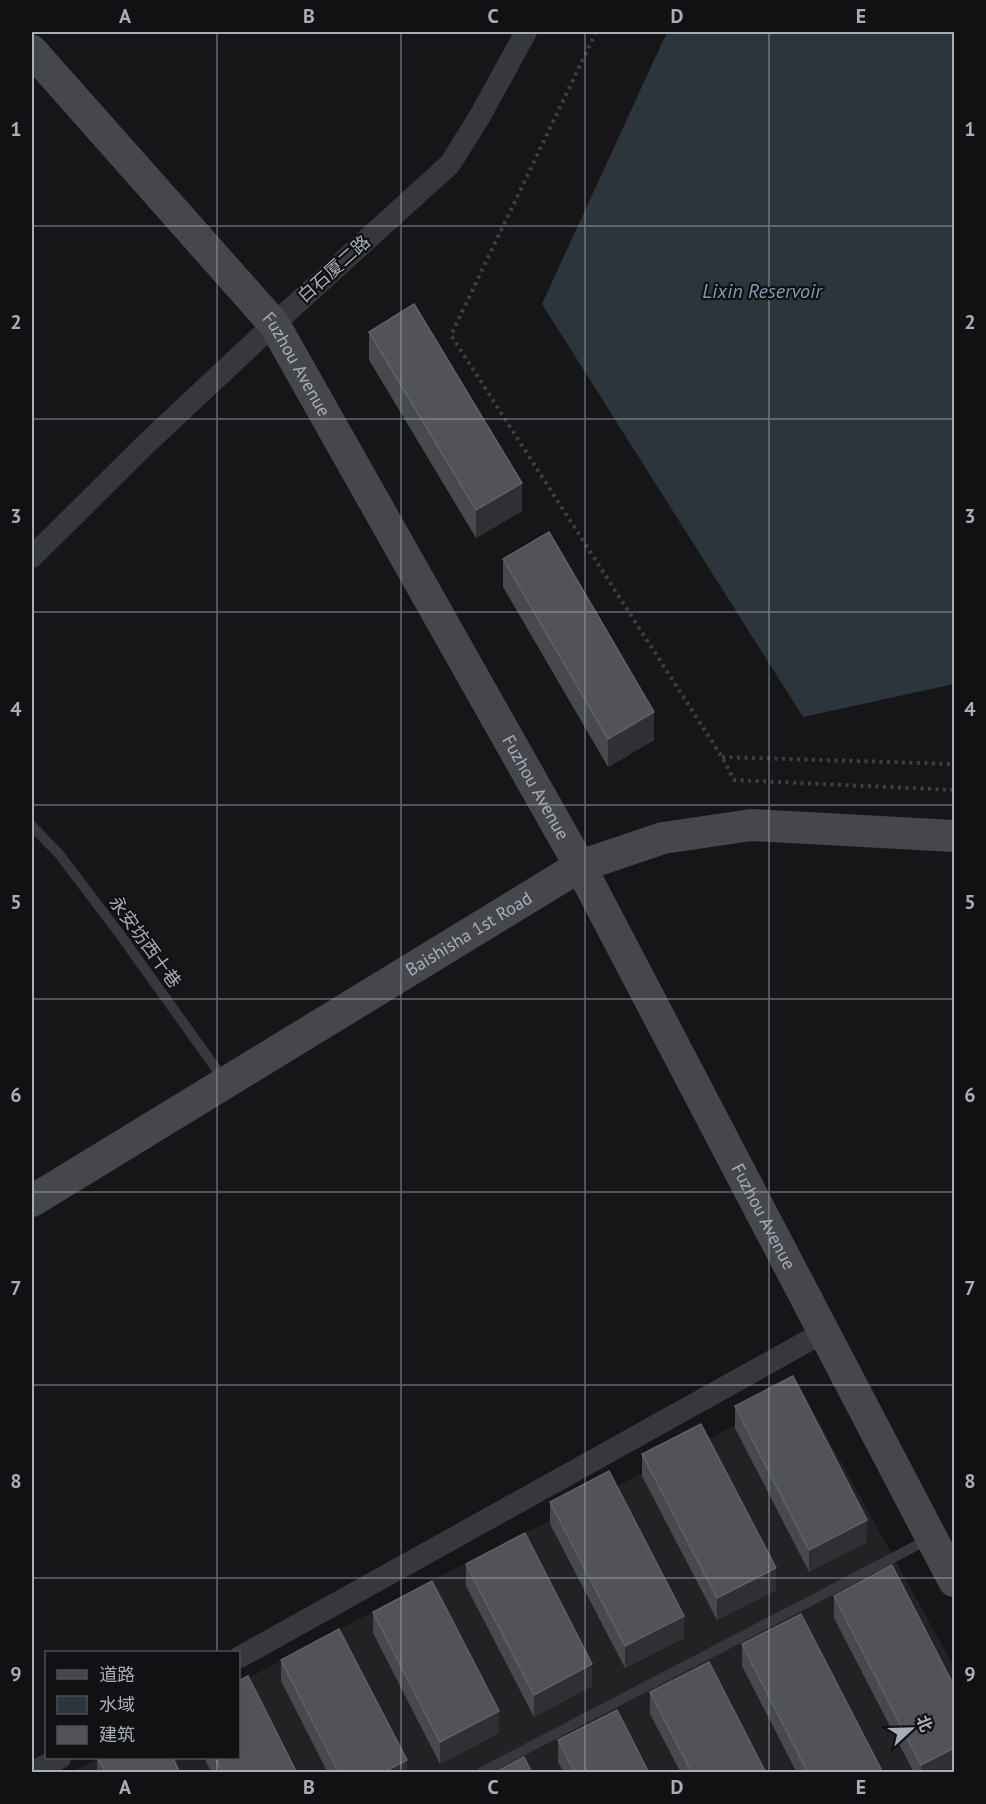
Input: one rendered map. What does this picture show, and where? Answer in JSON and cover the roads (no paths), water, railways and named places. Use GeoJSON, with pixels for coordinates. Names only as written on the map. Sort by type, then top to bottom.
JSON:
{"type":"FeatureCollection","features":[{"type":"Feature","properties":{"kind":"street","name":"白石厦二路"},"geometry":{"type":"LineString","coordinates":[[32,557],[148,442],[450,164],[480,116],[526,32]]}},
{"type":"Feature","properties":{"kind":"street","name":"Fuzhou Avenue"},"geometry":{"type":"LineString","coordinates":[[32,51],[274,324],[580,866],[954,1581]]}},
{"type":"Feature","properties":{"kind":"street","name":"Baishisha 1st Road"},"geometry":{"type":"LineString","coordinates":[[32,1201],[580,866],[663,838],[751,825],[954,836]]}},
{"type":"Feature","properties":{"kind":"street"},"geometry":{"type":"LineString","coordinates":[[240,1657],[824,1332]]}},
{"type":"Feature","properties":{"kind":"street"},"geometry":{"type":"LineString","coordinates":[[33,1773],[58,1759]]}},
{"type":"Feature","properties":{"kind":"lane","name":"永安坊西十巷"},"geometry":{"type":"LineString","coordinates":[[32,826],[58,854],[112,924],[226,1082]]}},
{"type":"Feature","properties":{"kind":"lane"},"geometry":{"type":"LineString","coordinates":[[482,1773],[932,1538]]}},
{"type":"Feature","properties":{"kind":"water","name":"Lixin Reservoir"},"geometry":{"type":"Polygon","coordinates":[[[667,32],[954,32],[954,684],[803,717],[542,304],[667,32]]]}}]}
